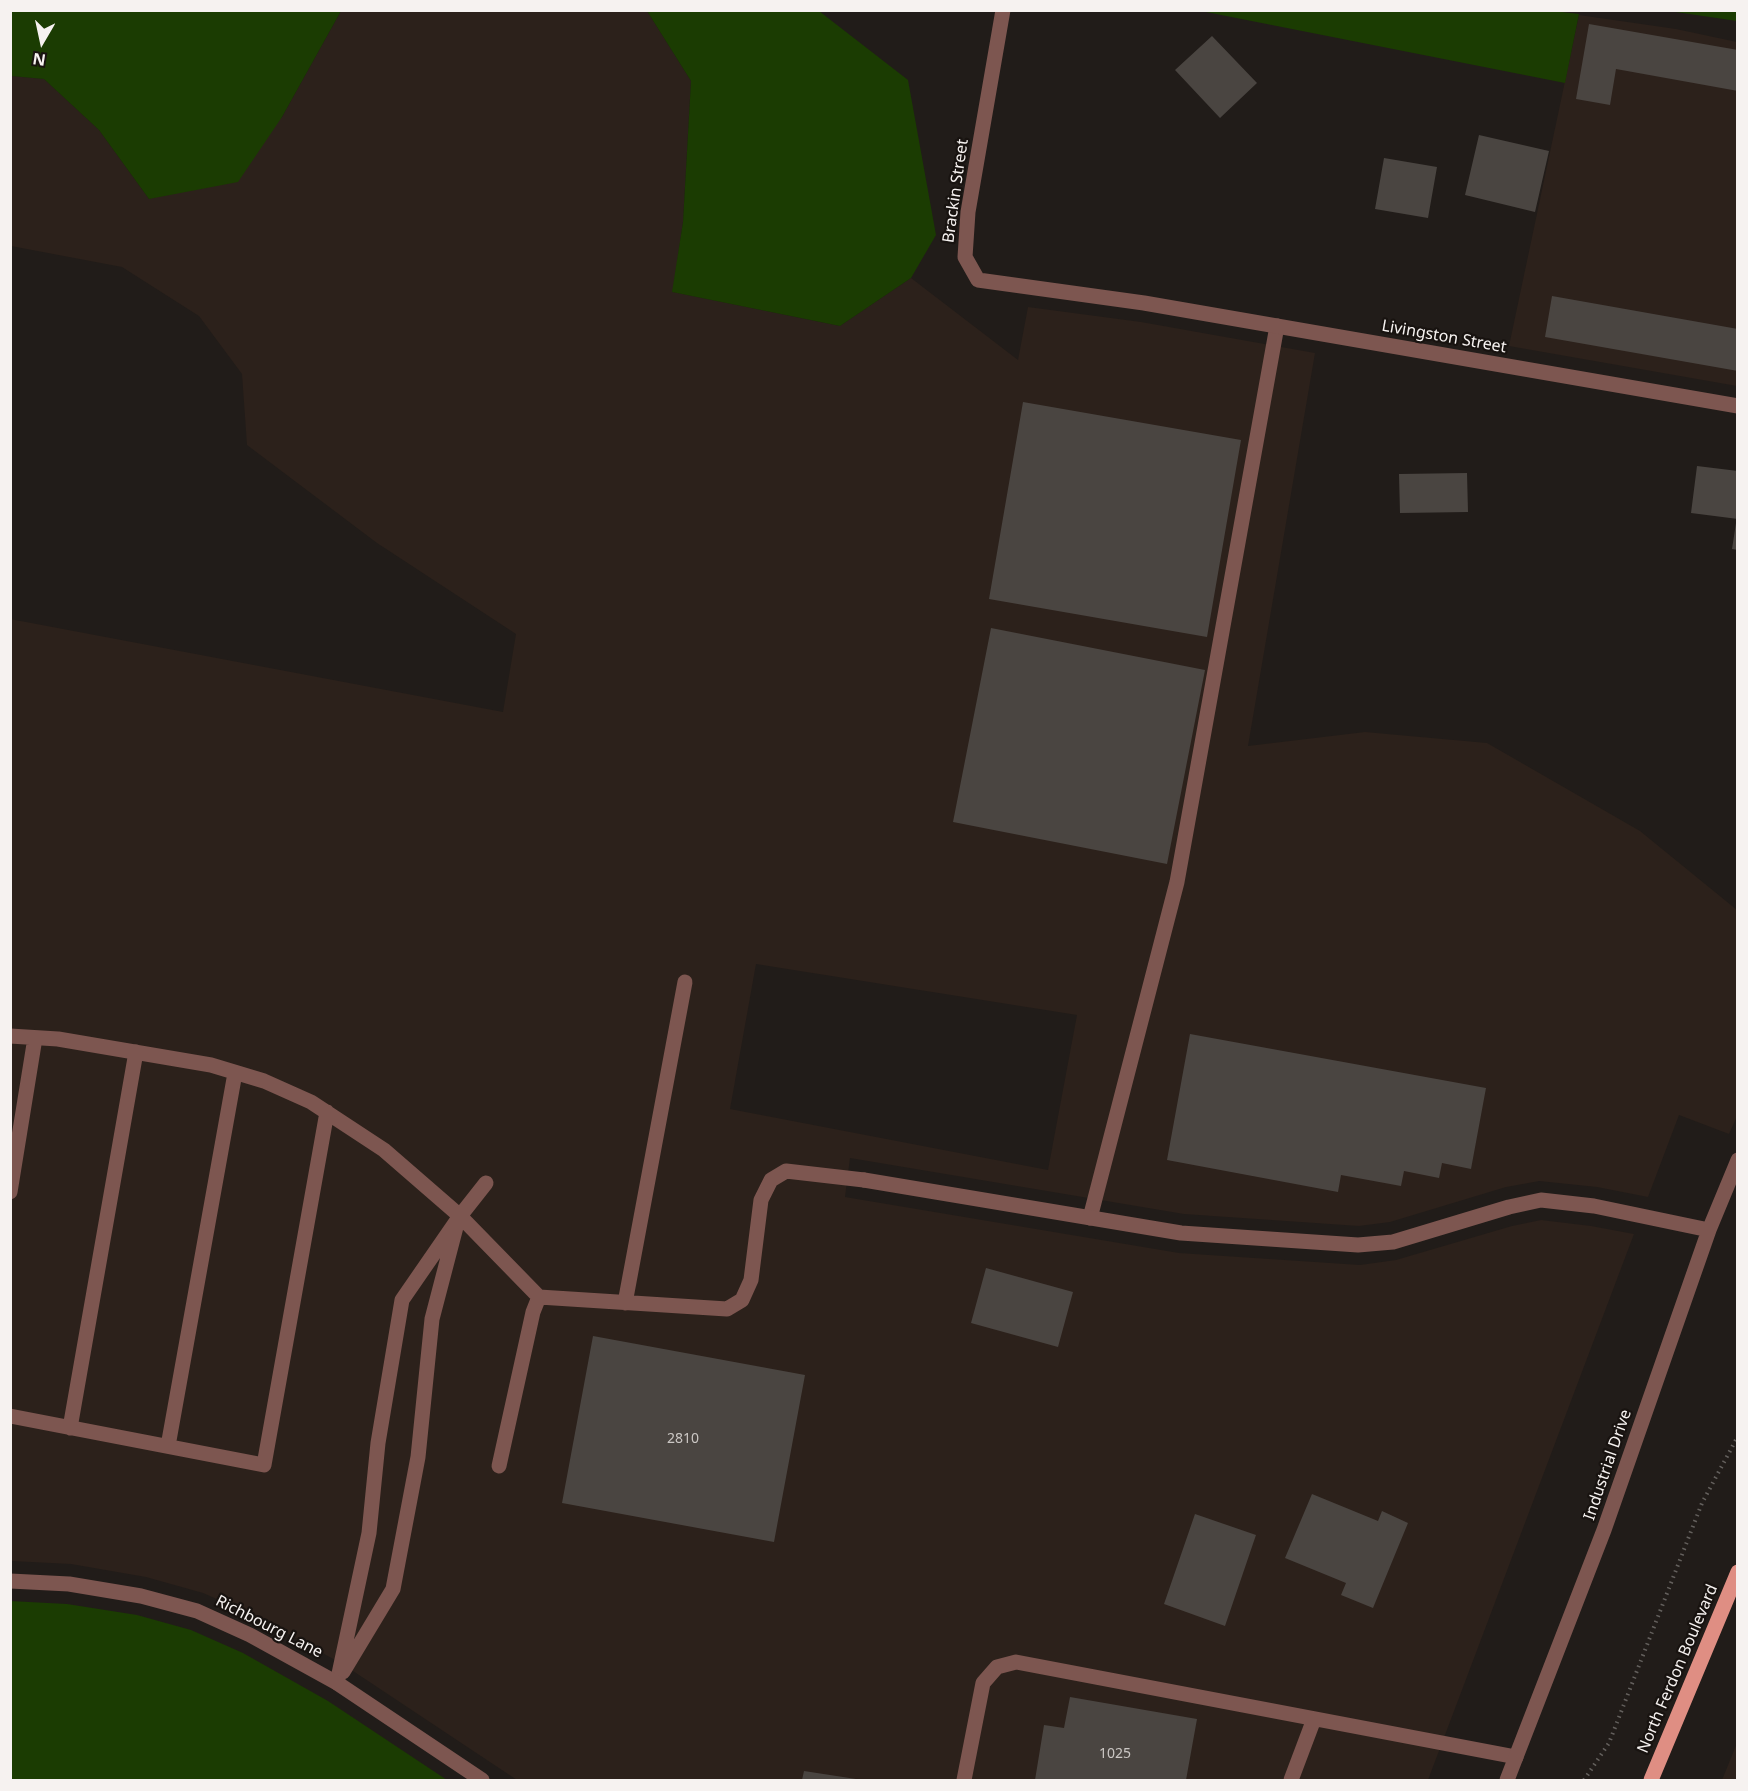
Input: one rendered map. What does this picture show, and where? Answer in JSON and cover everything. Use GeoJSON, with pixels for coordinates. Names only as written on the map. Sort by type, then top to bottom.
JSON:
{"type":"FeatureCollection","features":[{"type":"Feature","properties":{"kind":"main road","name":"North Ferdon Boulevard"},"geometry":{"type":"LineString","coordinates":[[1651,1780],[1737,1572]]}},
{"type":"Feature","properties":{"kind":"street","name":"Brackin Street"},"geometry":{"type":"LineString","coordinates":[[1003,10],[968,212],[965,257],[978,280],[1144,303]]}},
{"type":"Feature","properties":{"kind":"street","name":"Livingston Street"},"geometry":{"type":"LineString","coordinates":[[1144,303],[1737,406]]}},
{"type":"Feature","properties":{"kind":"street"},"geometry":{"type":"LineString","coordinates":[[1090,1218],[1177,882],[1277,326]]}},
{"type":"Feature","properties":{"kind":"street"},"geometry":{"type":"LineString","coordinates":[[625,1303],[685,982]]}},
{"type":"Feature","properties":{"kind":"street"},"geometry":{"type":"LineString","coordinates":[[10,1036],[58,1039],[211,1065],[274,1085],[311,1102],[384,1150],[460,1216],[539,1297],[727,1309],[742,1300],[751,1280],[761,1200],[771,1180],[786,1171],[864,1180],[1181,1233],[1358,1245],[1393,1242],[1509,1207],[1541,1200],[1594,1206],[1709,1230]]}},
{"type":"Feature","properties":{"kind":"street"},"geometry":{"type":"LineString","coordinates":[[10,1192],[35,1038]]}},
{"type":"Feature","properties":{"kind":"street"},"geometry":{"type":"LineString","coordinates":[[70,1428],[136,1052]]}},
{"type":"Feature","properties":{"kind":"street"},"geometry":{"type":"LineString","coordinates":[[168,1446],[235,1073]]}},
{"type":"Feature","properties":{"kind":"street"},"geometry":{"type":"LineString","coordinates":[[10,1416],[264,1465],[327,1112]]}},
{"type":"Feature","properties":{"kind":"street","name":"Industrial Drive"},"geometry":{"type":"LineString","coordinates":[[1507,1780],[1604,1530],[1709,1230],[1737,1160]]}},
{"type":"Feature","properties":{"kind":"street"},"geometry":{"type":"LineString","coordinates":[[337,1683],[369,1533],[378,1443],[402,1300],[460,1216],[486,1183]]}},
{"type":"Feature","properties":{"kind":"street"},"geometry":{"type":"LineString","coordinates":[[337,1683],[393,1589],[418,1457],[432,1319],[460,1216]]}},
{"type":"Feature","properties":{"kind":"street"},"geometry":{"type":"LineString","coordinates":[[499,1466],[532,1312],[539,1297]]}},
{"type":"Feature","properties":{"kind":"street","name":"Richbourg Lane"},"geometry":{"type":"LineString","coordinates":[[10,1581],[69,1584],[141,1596],[196,1611],[250,1635],[337,1683],[482,1780]]}},
{"type":"Feature","properties":{"kind":"street"},"geometry":{"type":"LineString","coordinates":[[964,1780],[983,1683],[997,1667],[1016,1662],[1516,1757]]}},
{"type":"Feature","properties":{"kind":"street"},"geometry":{"type":"LineString","coordinates":[[1291,1780],[1314,1719]]}},
{"type":"Feature","properties":{"kind":"path"},"geometry":{"type":"LineString","coordinates":[[1584,1780],[1609,1743],[1702,1503],[1737,1436]]}},
{"type":"Feature","properties":{"kind":"shaded area"},"geometry":{"type":"Polygon","coordinates":[[[341,11],[647,11],[691,81],[683,222],[673,292],[840,326],[911,278],[1018,360],[1028,307],[1141,322],[1315,353],[1248,746],[1365,732],[1487,743],[1640,831],[1737,910],[1738,1114],[1729,1134],[1679,1115],[1648,1197],[1597,1187],[1539,1181],[1506,1187],[1390,1222],[1359,1226],[1184,1214],[850,1158],[845,1197],[1179,1253],[1360,1265],[1396,1260],[1512,1226],[1541,1220],[1634,1234],[1428,1780],[517,1780],[344,1665],[258,1617],[203,1593],[146,1577],[71,1564],[11,1561],[10,619],[503,712],[516,634],[377,543],[247,445],[242,374],[199,316],[122,267],[11,246],[11,76],[44,79],[99,130],[149,199],[282,117],[341,11]],[[756,964],[730,1109],[1048,1170],[1077,1015],[756,964]]]}},
{"type":"Feature","properties":{"kind":"shaded area"},"geometry":{"type":"Polygon","coordinates":[[[1579,15],[1676,29],[1737,42],[1737,386],[1509,346],[1579,15]]]}},
{"type":"Feature","properties":{"kind":"shaded area"},"geometry":{"type":"Polygon","coordinates":[[[1737,1743],[1737,1780],[1722,1780],[1737,1743]]]}},
{"type":"Feature","properties":{"kind":"green space"},"geometry":{"type":"Polygon","coordinates":[[[10,11],[341,11],[282,117],[238,182],[149,199],[99,130],[44,79],[11,76],[10,11]]]}},
{"type":"Feature","properties":{"kind":"green space"},"geometry":{"type":"Polygon","coordinates":[[[647,11],[819,11],[908,80],[936,235],[911,278],[840,326],[672,292],[683,222],[691,81],[647,11]]]}},
{"type":"Feature","properties":{"kind":"green space"},"geometry":{"type":"Polygon","coordinates":[[[1201,11],[1553,11],[1579,14],[1565,83],[1201,11]]]}},
{"type":"Feature","properties":{"kind":"green space"},"geometry":{"type":"Polygon","coordinates":[[[1669,11],[1737,11],[1737,21],[1669,11]]]}},
{"type":"Feature","properties":{"kind":"green space"},"geometry":{"type":"Polygon","coordinates":[[[10,1601],[67,1604],[137,1615],[191,1630],[243,1653],[328,1701],[447,1780],[11,1780],[10,1601]]]}},
{"type":"Feature","properties":{"kind":"building"},"geometry":{"type":"Polygon","coordinates":[[[1589,24],[1738,50],[1738,91],[1616,69],[1610,105],[1576,99],[1589,24]]]}},
{"type":"Feature","properties":{"kind":"building"},"geometry":{"type":"Polygon","coordinates":[[[1212,36],[1257,83],[1220,118],[1175,70],[1212,36]]]}},
{"type":"Feature","properties":{"kind":"building"},"geometry":{"type":"Polygon","coordinates":[[[1479,135],[1549,151],[1535,212],[1465,195],[1479,135]]]}},
{"type":"Feature","properties":{"kind":"building"},"geometry":{"type":"Polygon","coordinates":[[[1384,158],[1437,167],[1428,218],[1375,209],[1384,158]]]}},
{"type":"Feature","properties":{"kind":"building"},"geometry":{"type":"Polygon","coordinates":[[[1552,296],[1738,329],[1738,371],[1545,337],[1552,296]]]}},
{"type":"Feature","properties":{"kind":"building"},"geometry":{"type":"Polygon","coordinates":[[[1023,402],[1241,440],[1207,637],[989,599],[1023,402]]]}},
{"type":"Feature","properties":{"kind":"building"},"geometry":{"type":"Polygon","coordinates":[[[1697,466],[1738,471],[1738,519],[1691,513],[1697,466]]]}},
{"type":"Feature","properties":{"kind":"building"},"geometry":{"type":"Polygon","coordinates":[[[1467,473],[1468,512],[1400,513],[1399,474],[1467,473]]]}},
{"type":"Feature","properties":{"kind":"building"},"geometry":{"type":"Polygon","coordinates":[[[1736,523],[1738,523],[1738,550],[1732,549],[1736,523]]]}},
{"type":"Feature","properties":{"kind":"building"},"geometry":{"type":"Polygon","coordinates":[[[991,628],[1205,670],[1167,864],[953,822],[991,628]]]}},
{"type":"Feature","properties":{"kind":"building"},"geometry":{"type":"Polygon","coordinates":[[[1190,1034],[1486,1088],[1471,1169],[1442,1163],[1439,1178],[1404,1171],[1401,1186],[1341,1175],[1338,1192],[1167,1160],[1190,1034]]]}},
{"type":"Feature","properties":{"kind":"building"},"geometry":{"type":"Polygon","coordinates":[[[986,1268],[1073,1292],[1058,1347],[971,1323],[986,1268]]]}},
{"type":"Feature","properties":{"kind":"building"},"geometry":{"type":"Polygon","coordinates":[[[593,1336],[805,1375],[774,1542],[562,1503],[593,1336]]]}},
{"type":"Feature","properties":{"kind":"building"},"geometry":{"type":"Polygon","coordinates":[[[1312,1494],[1378,1521],[1382,1511],[1408,1523],[1373,1608],[1341,1595],[1346,1583],[1285,1558],[1312,1494]]]}},
{"type":"Feature","properties":{"kind":"building"},"geometry":{"type":"Polygon","coordinates":[[[1195,1514],[1256,1535],[1225,1626],[1164,1604],[1195,1514]]]}},
{"type":"Feature","properties":{"kind":"building"},"geometry":{"type":"Polygon","coordinates":[[[1070,1697],[1197,1719],[1186,1780],[1035,1780],[1044,1725],[1064,1728],[1070,1697]]]}},
{"type":"Feature","properties":{"kind":"building"},"geometry":{"type":"Polygon","coordinates":[[[804,1771],[856,1779],[856,1780],[802,1780],[804,1771]]]}}]}
